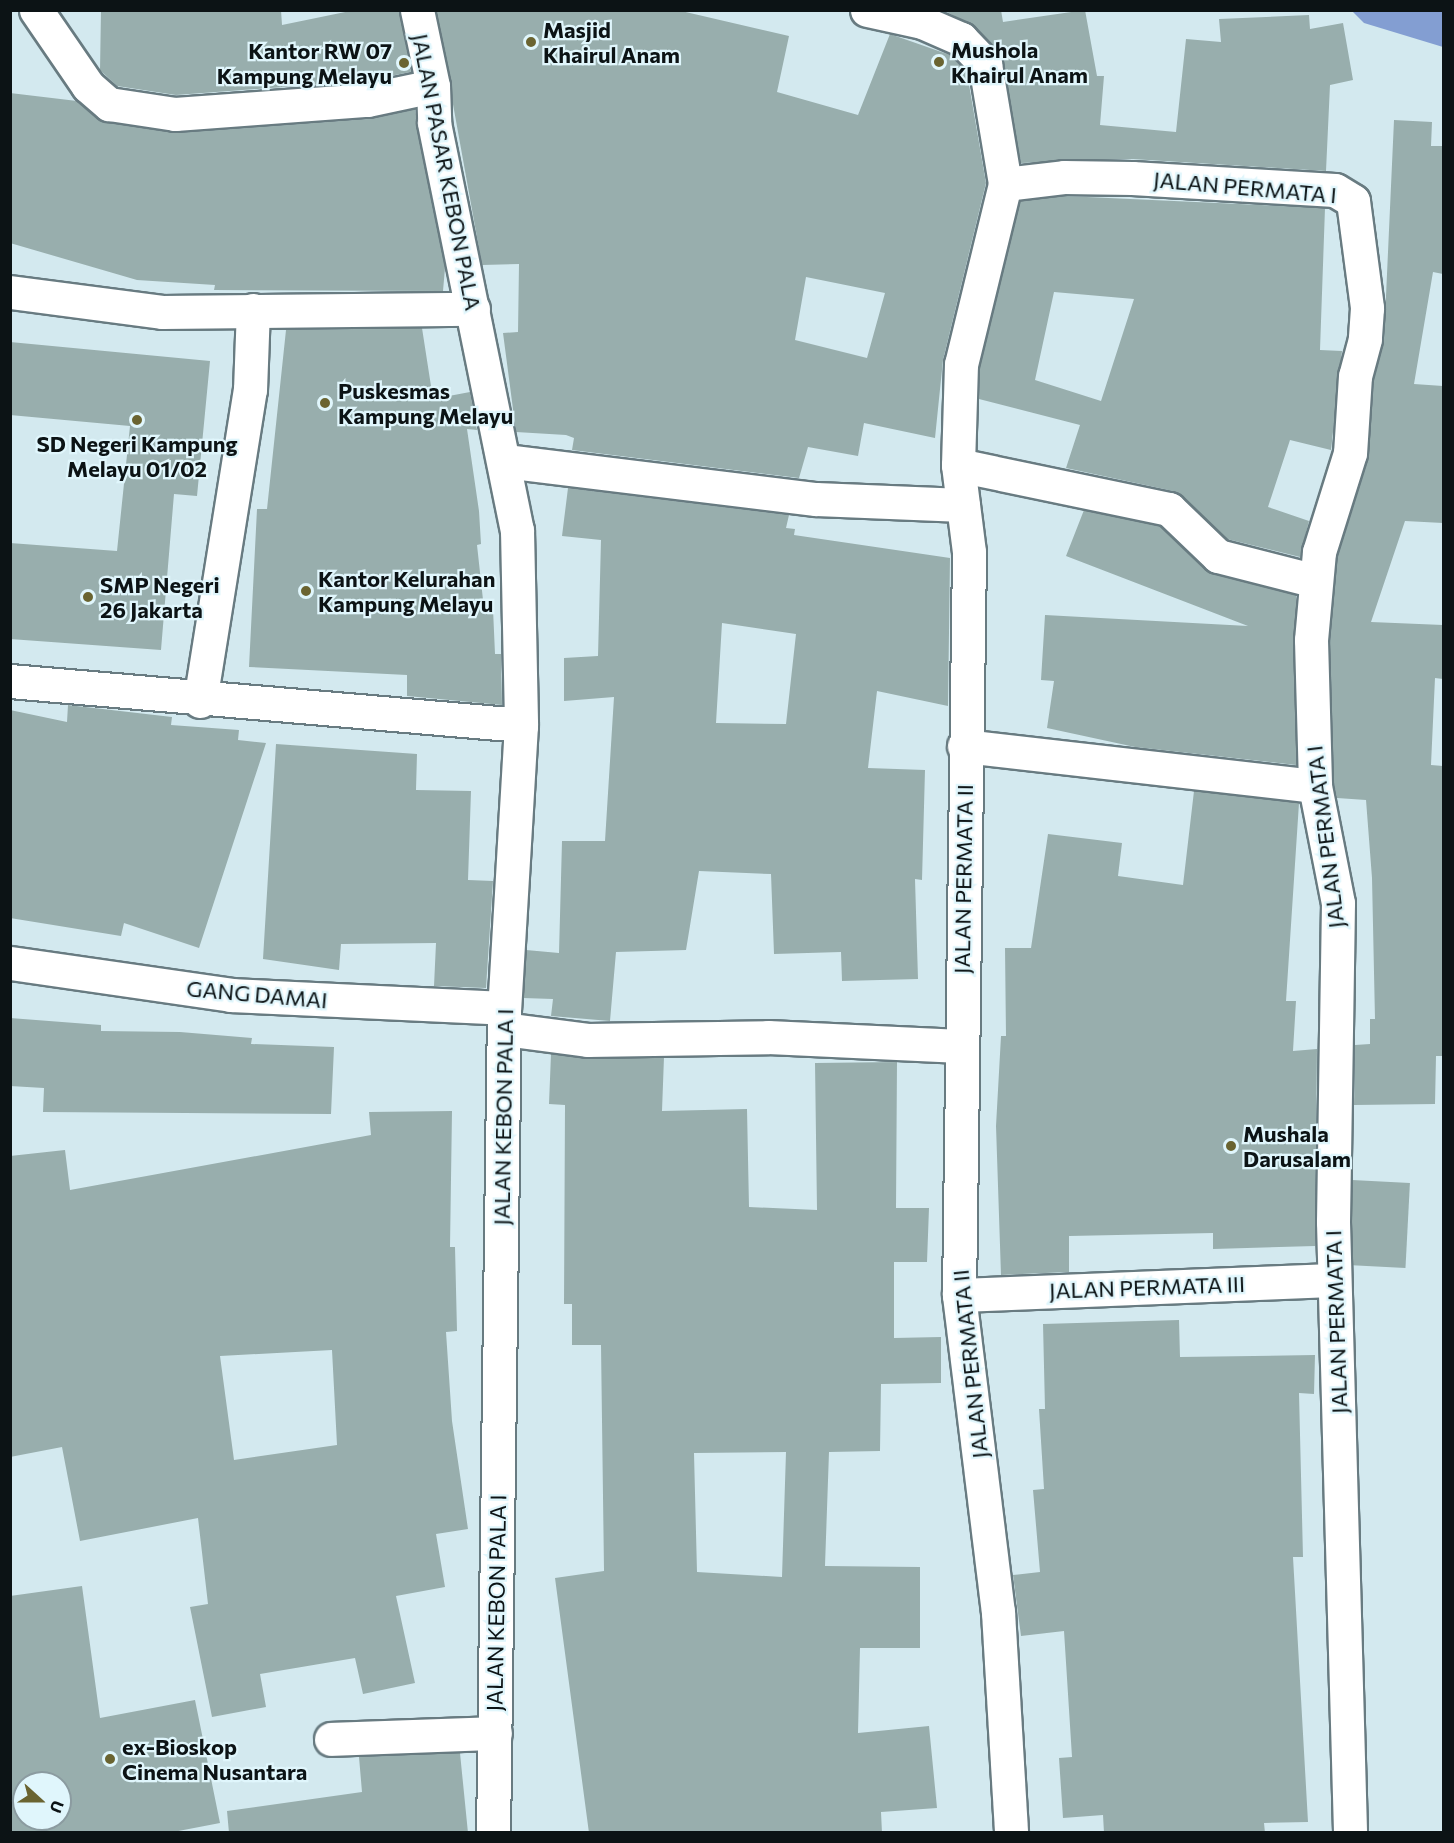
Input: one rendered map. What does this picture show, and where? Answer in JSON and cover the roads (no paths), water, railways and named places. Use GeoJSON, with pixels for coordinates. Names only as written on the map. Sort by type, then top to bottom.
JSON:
{"type":"FeatureCollection","features":[{"type":"Feature","properties":{"kind":"street"},"geometry":{"type":"LineString","coordinates":[[36,10],[88,86],[109,104],[175,114],[367,99],[433,86]]}},
{"type":"Feature","properties":{"kind":"street","name":"JALAN PASAR KEBON PALA"},"geometry":{"type":"LineString","coordinates":[[417,10],[433,86],[434,123],[505,460],[517,530],[521,725]]}},
{"type":"Feature","properties":{"kind":"street","name":"JALAN PERMATA II"},"geometry":{"type":"LineString","coordinates":[[867,10],[922,22],[961,39],[985,64],[1005,184],[961,364],[958,465],[969,552],[964,746],[959,1295],[998,1612],[1011,1833]]}},
{"type":"Feature","properties":{"kind":"street","name":"JALAN PERMATA I"},"geometry":{"type":"LineString","coordinates":[[1005,184],[1064,177],[1132,178],[1335,190],[1353,201],[1367,308],[1365,339],[1355,376],[1350,453],[1319,552],[1311,640],[1315,786],[1338,903],[1334,1280],[1350,1833]]}},
{"type":"Feature","properties":{"kind":"street"},"geometry":{"type":"LineString","coordinates":[[10,292],[162,312],[473,309]]}},
{"type":"Feature","properties":{"kind":"street"},"geometry":{"type":"LineString","coordinates":[[200,701],[250,390],[253,310]]}},
{"type":"Feature","properties":{"kind":"street"},"geometry":{"type":"LineString","coordinates":[[505,460],[816,499],[963,505]]}},
{"type":"Feature","properties":{"kind":"street"},"geometry":{"type":"LineString","coordinates":[[958,465],[1169,509],[1218,556],[1316,581]]}},
{"type":"Feature","properties":{"kind":"street"},"geometry":{"type":"LineString","coordinates":[[10,681],[200,701],[521,725]]}},
{"type":"Feature","properties":{"kind":"street","name":"JALAN KEBON PALA I"},"geometry":{"type":"LineString","coordinates":[[493,1833],[504,1019],[521,725]]}},
{"type":"Feature","properties":{"kind":"street"},"geometry":{"type":"LineString","coordinates":[[964,746],[1315,786]]}},
{"type":"Feature","properties":{"kind":"street","name":"GANG DAMAI"},"geometry":{"type":"LineString","coordinates":[[10,963],[231,995],[504,1019],[587,1040],[768,1036],[961,1046]]}},
{"type":"Feature","properties":{"kind":"street","name":"JALAN PERMATA III"},"geometry":{"type":"LineString","coordinates":[[959,1295],[1334,1280]]}},
{"type":"Feature","properties":{"kind":"street"},"geometry":{"type":"LineString","coordinates":[[332,1739],[495,1734]]}},
{"type":"Feature","properties":{"kind":"water"},"geometry":{"type":"Polygon","coordinates":[[[1352,11],[1443,11],[1443,47],[1364,23],[1352,11]]]}},
{"type":"Feature","properties":{"kind":"place","name":"Masjid Khairul Anam"},"geometry":{"type":"Point","coordinates":[531,42]}},
{"type":"Feature","properties":{"kind":"place","name":"Mushola Khairul Anam"},"geometry":{"type":"Point","coordinates":[939,62]}},
{"type":"Feature","properties":{"kind":"place","name":"Kantor RW 07 Kampung Melayu"},"geometry":{"type":"Point","coordinates":[404,63]}},
{"type":"Feature","properties":{"kind":"place","name":"Puskesmas Kampung Melayu"},"geometry":{"type":"Point","coordinates":[325,403]}},
{"type":"Feature","properties":{"kind":"place","name":"SD Negeri Kampung Melayu 01/02"},"geometry":{"type":"Point","coordinates":[137,420]}},
{"type":"Feature","properties":{"kind":"place","name":"Kantor Kelurahan Kampung Melayu"},"geometry":{"type":"Point","coordinates":[306,591]}},
{"type":"Feature","properties":{"kind":"place","name":"SMP Negeri 26 Jakarta"},"geometry":{"type":"Point","coordinates":[88,597]}},
{"type":"Feature","properties":{"kind":"place","name":"Mushala Darusalam"},"geometry":{"type":"Point","coordinates":[1231,1146]}},
{"type":"Feature","properties":{"kind":"place","name":"ex-Bioskop Cinema Nusantara"},"geometry":{"type":"Point","coordinates":[110,1759]}}]}
